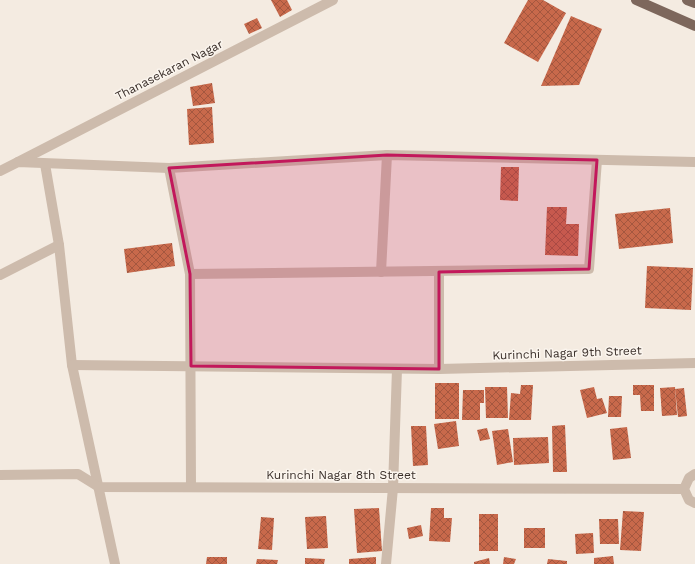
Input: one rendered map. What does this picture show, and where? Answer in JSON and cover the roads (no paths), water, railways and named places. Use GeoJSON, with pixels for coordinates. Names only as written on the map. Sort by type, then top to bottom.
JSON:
{"type":"FeatureCollection","features":[{"type":"Feature","properties":{"kind":"main road"},"geometry":{"type":"LineString","coordinates":[[636,0],[695,26]]}},
{"type":"Feature","properties":{"kind":"main road"},"geometry":{"type":"LineString","coordinates":[[687,0],[695,3]]}},
{"type":"Feature","properties":{"kind":"street","name":"Thanasekaran Nagar"},"geometry":{"type":"LineString","coordinates":[[0,171],[333,0]]}},
{"type":"Feature","properties":{"kind":"street"},"geometry":{"type":"LineString","coordinates":[[18,162],[169,168],[387,155],[695,162]]}},
{"type":"Feature","properties":{"kind":"street"},"geometry":{"type":"LineString","coordinates":[[381,272],[387,155]]}},
{"type":"Feature","properties":{"kind":"street"},"geometry":{"type":"LineString","coordinates":[[190,274],[590,269],[597,160]]}},
{"type":"Feature","properties":{"kind":"street"},"geometry":{"type":"LineString","coordinates":[[45,164],[59,245],[72,365],[115,564]]}},
{"type":"Feature","properties":{"kind":"street"},"geometry":{"type":"LineString","coordinates":[[169,168],[190,274],[191,487]]}},
{"type":"Feature","properties":{"kind":"street"},"geometry":{"type":"LineString","coordinates":[[0,275],[59,245]]}},
{"type":"Feature","properties":{"kind":"street"},"geometry":{"type":"LineString","coordinates":[[439,272],[439,369]]}},
{"type":"Feature","properties":{"kind":"street","name":"Kurinchi Nagar 9th Street"},"geometry":{"type":"LineString","coordinates":[[72,365],[439,369],[695,362]]}},
{"type":"Feature","properties":{"kind":"street"},"geometry":{"type":"LineString","coordinates":[[386,564],[393,488],[397,369]]}},
{"type":"Feature","properties":{"kind":"street"},"geometry":{"type":"LineString","coordinates":[[0,475],[78,474],[99,487]]}},
{"type":"Feature","properties":{"kind":"street"},"geometry":{"type":"LineString","coordinates":[[695,474],[689,478],[684,489],[689,500],[695,503]]}},
{"type":"Feature","properties":{"kind":"street","name":"Kurinchi Nagar 8th Street"},"geometry":{"type":"LineString","coordinates":[[99,487],[684,489]]}}]}
